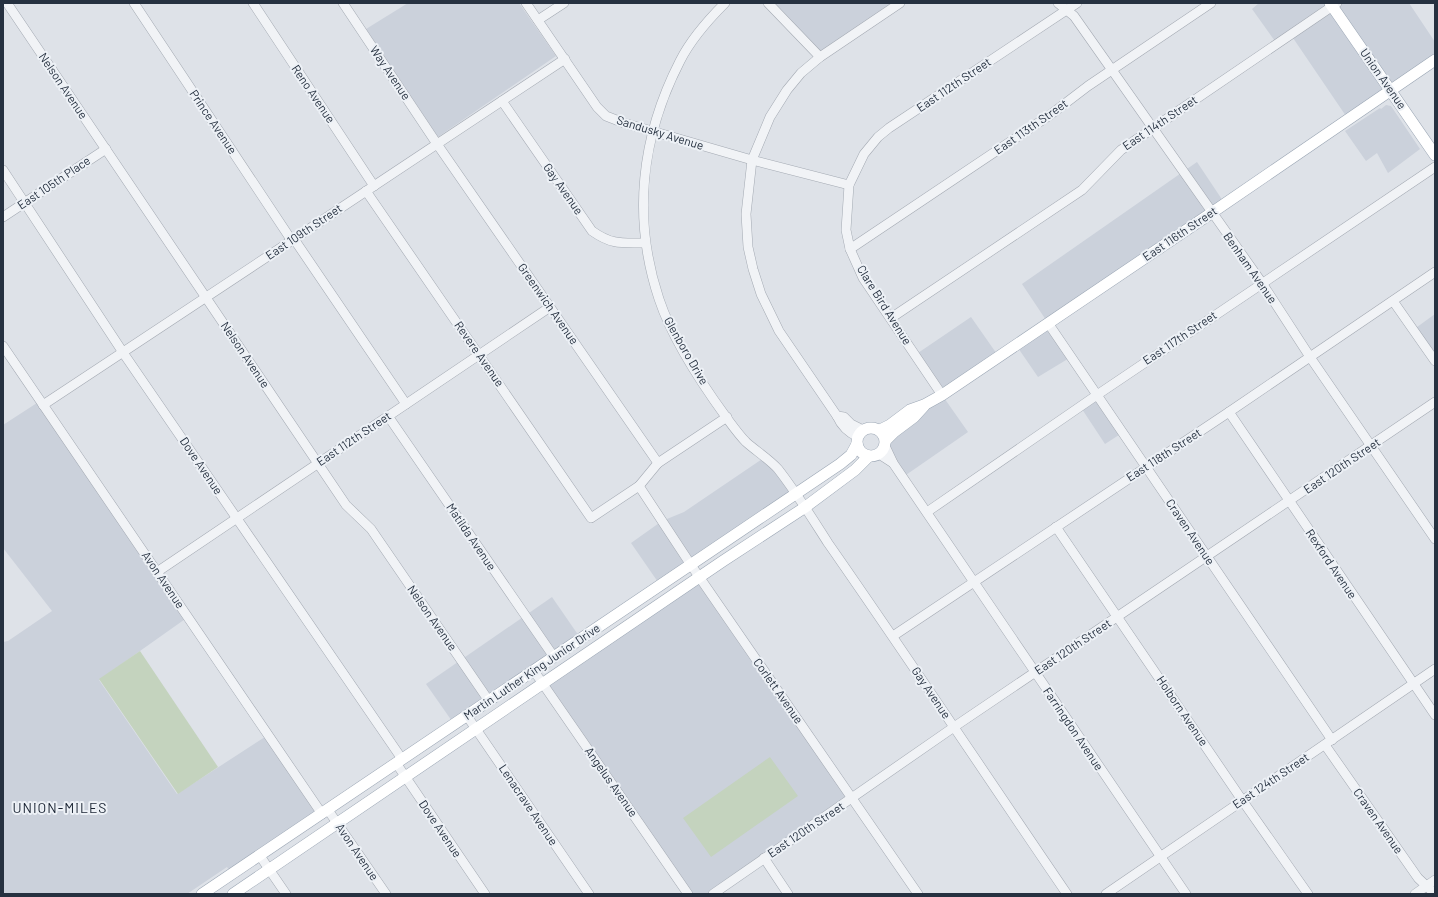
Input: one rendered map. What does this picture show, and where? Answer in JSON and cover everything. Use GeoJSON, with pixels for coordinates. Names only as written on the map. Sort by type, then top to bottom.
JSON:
{"type":"FeatureCollection","features":[{"type":"Feature","properties":{"kind":"main road","name":"Union Avenue"},"geometry":{"type":"LineString","coordinates":[[1333,4],[1435,155]]}},
{"type":"Feature","properties":{"kind":"main road","name":"East 116th Street"},"geometry":{"type":"LineString","coordinates":[[880,430],[890,425],[910,410],[924,405],[942,395],[1212,213],[1435,60]]}},
{"type":"Feature","properties":{"kind":"main road","name":"East 116th Street"},"geometry":{"type":"LineString","coordinates":[[880,449],[902,426],[914,417],[924,405]]}},
{"type":"Feature","properties":{"kind":"main road"},"geometry":{"type":"LineString","coordinates":[[871,427],[880,430],[883,433],[880,449],[860,451],[859,437],[871,427]]}},
{"type":"Feature","properties":{"kind":"main road","name":"Martin Luther King Junior Drive"},"geometry":{"type":"LineString","coordinates":[[202,894],[840,464],[851,455],[859,437]]}},
{"type":"Feature","properties":{"kind":"main road","name":"Martin Luther King Junior Drive"},"geometry":{"type":"LineString","coordinates":[[233,894],[699,577],[804,508],[855,470],[880,449]]}},
{"type":"Feature","properties":{"kind":"street","name":"Nelson Avenue"},"geometry":{"type":"LineString","coordinates":[[7,3],[346,505],[371,530],[489,701]]}},
{"type":"Feature","properties":{"kind":"street","name":"Prince Avenue"},"geometry":{"type":"LineString","coordinates":[[134,3],[293,240],[406,404]]}},
{"type":"Feature","properties":{"kind":"street","name":"Reno Avenue"},"geometry":{"type":"LineString","coordinates":[[253,3],[374,186]]}},
{"type":"Feature","properties":{"kind":"street","name":"Way Avenue"},"geometry":{"type":"LineString","coordinates":[[343,3],[437,144]]}},
{"type":"Feature","properties":{"kind":"street","name":"Sandusky Avenue"},"geometry":{"type":"LineString","coordinates":[[526,3],[597,107],[606,116],[624,123],[752,160],[849,185]]}},
{"type":"Feature","properties":{"kind":"street"},"geometry":{"type":"LineString","coordinates":[[538,20],[564,3]]}},
{"type":"Feature","properties":{"kind":"street","name":"Glenboro Drive"},"geometry":{"type":"LineString","coordinates":[[725,3],[699,32],[680,60],[652,131],[644,178],[643,201],[645,243],[659,300],[673,332],[686,355],[744,440],[776,467],[795,494]]}},
{"type":"Feature","properties":{"kind":"street"},"geometry":{"type":"LineString","coordinates":[[768,3],[820,57]]}},
{"type":"Feature","properties":{"kind":"street"},"geometry":{"type":"LineString","coordinates":[[859,437],[851,424],[844,417],[837,416],[779,331],[761,294],[753,270],[748,247],[746,214],[752,160],[770,117],[787,90],[801,73],[820,57],[900,3]]}},
{"type":"Feature","properties":{"kind":"street","name":"Benham Avenue"},"geometry":{"type":"LineString","coordinates":[[1058,3],[1074,16],[1262,284],[1310,357],[1435,539]]}},
{"type":"Feature","properties":{"kind":"street","name":"East 112th Street"},"geometry":{"type":"LineString","coordinates":[[849,185],[864,154],[878,137],[889,128],[1077,3]]}},
{"type":"Feature","properties":{"kind":"street","name":"East 113th Street"},"geometry":{"type":"LineString","coordinates":[[850,249],[1050,116],[1088,86],[1211,3]]}},
{"type":"Feature","properties":{"kind":"street","name":"East 114th Street"},"geometry":{"type":"LineString","coordinates":[[891,318],[1082,190],[1120,150],[1333,4]]}},
{"type":"Feature","properties":{"kind":"street","name":"East 109th Street"},"geometry":{"type":"LineString","coordinates":[[42,405],[206,298],[565,59]]}},
{"type":"Feature","properties":{"kind":"street","name":"Gay Avenue"},"geometry":{"type":"LineString","coordinates":[[502,101],[592,231],[604,240],[621,243],[645,243]]}},
{"type":"Feature","properties":{"kind":"street","name":"Greenwich Avenue"},"geometry":{"type":"LineString","coordinates":[[437,144],[658,464]]}},
{"type":"Feature","properties":{"kind":"street","name":"East 105th Place"},"geometry":{"type":"LineString","coordinates":[[3,217],[106,149]]}},
{"type":"Feature","properties":{"kind":"street","name":"East 117th Street"},"geometry":{"type":"LineString","coordinates":[[926,512],[1435,166]]}},
{"type":"Feature","properties":{"kind":"street","name":"Dove Avenue"},"geometry":{"type":"LineString","coordinates":[[3,170],[123,352],[399,761],[406,777],[485,894]]}},
{"type":"Feature","properties":{"kind":"street","name":"Clare Bird Avenue"},"geometry":{"type":"LineString","coordinates":[[849,185],[846,230],[850,249],[863,278],[942,395]]}},
{"type":"Feature","properties":{"kind":"street","name":"Revere Avenue"},"geometry":{"type":"LineString","coordinates":[[366,191],[591,518],[639,486]]}},
{"type":"Feature","properties":{"kind":"street","name":"East 118th Street"},"geometry":{"type":"LineString","coordinates":[[893,636],[1435,272]]}},
{"type":"Feature","properties":{"kind":"street"},"geometry":{"type":"LineString","coordinates":[[1393,301],[1435,361]]}},
{"type":"Feature","properties":{"kind":"street","name":"East 112th Street"},"geometry":{"type":"LineString","coordinates":[[157,572],[550,307]]}},
{"type":"Feature","properties":{"kind":"street","name":"Craven Avenue"},"geometry":{"type":"LineString","coordinates":[[1048,323],[1207,557],[1418,878],[1435,894]]}},
{"type":"Feature","properties":{"kind":"street","name":"Avon Avenue"},"geometry":{"type":"LineString","coordinates":[[3,346],[157,572],[325,812],[337,823],[386,894]]}},
{"type":"Feature","properties":{"kind":"street","name":"East 120th Street"},"geometry":{"type":"LineString","coordinates":[[713,894],[954,727],[1435,402]]}},
{"type":"Feature","properties":{"kind":"street","name":"Rexford Avenue"},"geometry":{"type":"LineString","coordinates":[[1228,412],[1435,715]]}},
{"type":"Feature","properties":{"kind":"street","name":"Matilda Avenue"},"geometry":{"type":"LineString","coordinates":[[388,416],[554,657]]}},
{"type":"Feature","properties":{"kind":"street"},"geometry":{"type":"LineString","coordinates":[[639,486],[658,464],[727,417]]}},
{"type":"Feature","properties":{"kind":"street","name":"Farringdon Avenue"},"geometry":{"type":"LineString","coordinates":[[880,449],[893,463],[1186,894]]}},
{"type":"Feature","properties":{"kind":"street","name":"Corlett Avenue"},"geometry":{"type":"LineString","coordinates":[[639,486],[699,577],[918,894]]}},
{"type":"Feature","properties":{"kind":"street","name":"Gay Avenue"},"geometry":{"type":"LineString","coordinates":[[795,494],[1067,894]]}},
{"type":"Feature","properties":{"kind":"street","name":"Holborn Avenue"},"geometry":{"type":"LineString","coordinates":[[1056,527],[1308,894]]}},
{"type":"Feature","properties":{"kind":"street","name":"East 124th Street"},"geometry":{"type":"LineString","coordinates":[[1106,894],[1242,800],[1329,743],[1435,669]]}},
{"type":"Feature","properties":{"kind":"street","name":"Angelus Avenue"},"geometry":{"type":"LineString","coordinates":[[534,671],[688,894]]}},
{"type":"Feature","properties":{"kind":"street","name":"Lenacrave Avenue"},"geometry":{"type":"LineString","coordinates":[[467,716],[589,894]]}},
{"type":"Feature","properties":{"kind":"street"},"geometry":{"type":"LineString","coordinates":[[260,856],[286,894]]}},
{"type":"Feature","properties":{"kind":"street"},"geometry":{"type":"LineString","coordinates":[[764,858],[788,894]]}},
{"type":"Feature","properties":{"kind":"street"},"geometry":{"type":"LineString","coordinates":[[1415,894],[1435,880]]}},
{"type":"Feature","properties":{"kind":"shaded area"},"geometry":{"type":"Polygon","coordinates":[[[408,3],[519,3],[556,56],[438,137],[366,29],[408,3]]]}},
{"type":"Feature","properties":{"kind":"shaded area"},"geometry":{"type":"Polygon","coordinates":[[[768,3],[900,3],[820,57],[768,3]]]}},
{"type":"Feature","properties":{"kind":"shaded area"},"geometry":{"type":"Polygon","coordinates":[[[1259,3],[1409,3],[1435,42],[1435,60],[1348,119],[1291,35],[1277,44],[1252,9],[1259,3]]]}},
{"type":"Feature","properties":{"kind":"shaded area"},"geometry":{"type":"Polygon","coordinates":[[[1386,105],[1391,106],[1420,149],[1388,173],[1377,153],[1366,161],[1345,131],[1386,105]]]}},
{"type":"Feature","properties":{"kind":"shaded area"},"geometry":{"type":"Polygon","coordinates":[[[1197,162],[1225,204],[1048,323],[1022,284],[1197,162]]]}},
{"type":"Feature","properties":{"kind":"shaded area"},"geometry":{"type":"Polygon","coordinates":[[[1435,314],[1435,361],[1413,330],[1435,314]]]}},
{"type":"Feature","properties":{"kind":"shaded area"},"geometry":{"type":"Polygon","coordinates":[[[971,317],[999,357],[942,395],[915,355],[971,317]]]}},
{"type":"Feature","properties":{"kind":"shaded area"},"geometry":{"type":"Polygon","coordinates":[[[1048,323],[1071,357],[1038,377],[1016,345],[1048,323]]]}},
{"type":"Feature","properties":{"kind":"shaded area"},"geometry":{"type":"Polygon","coordinates":[[[942,395],[968,432],[903,477],[886,443],[942,395]]]}},
{"type":"Feature","properties":{"kind":"shaded area"},"geometry":{"type":"Polygon","coordinates":[[[1097,395],[1122,433],[1105,444],[1080,406],[1097,395]]]}},
{"type":"Feature","properties":{"kind":"shaded area"},"geometry":{"type":"Polygon","coordinates":[[[40,401],[188,617],[99,680],[177,794],[268,735],[322,814],[232,874],[227,867],[187,894],[3,894],[3,642],[8,641],[52,611],[3,548],[3,425],[40,401]]]}},
{"type":"Feature","properties":{"kind":"shaded area"},"geometry":{"type":"Polygon","coordinates":[[[765,457],[795,494],[660,585],[631,543],[662,521],[684,512],[765,457]]]}},
{"type":"Feature","properties":{"kind":"shaded area"},"geometry":{"type":"Polygon","coordinates":[[[699,577],[852,798],[713,894],[688,894],[543,684],[699,577]]]}},
{"type":"Feature","properties":{"kind":"shaded area"},"geometry":{"type":"Polygon","coordinates":[[[552,597],[581,639],[454,724],[426,684],[552,597]]]}},
{"type":"Feature","properties":{"kind":"green space"},"geometry":{"type":"Polygon","coordinates":[[[140,651],[218,767],[178,794],[99,679],[140,651]]]}},
{"type":"Feature","properties":{"kind":"green space"},"geometry":{"type":"Polygon","coordinates":[[[770,757],[798,796],[711,857],[683,818],[770,757]]]}},
{"type":"Feature","properties":{"kind":"district","name":"UNION-MILES"},"geometry":{"type":"Point","coordinates":[60,808]}}]}
